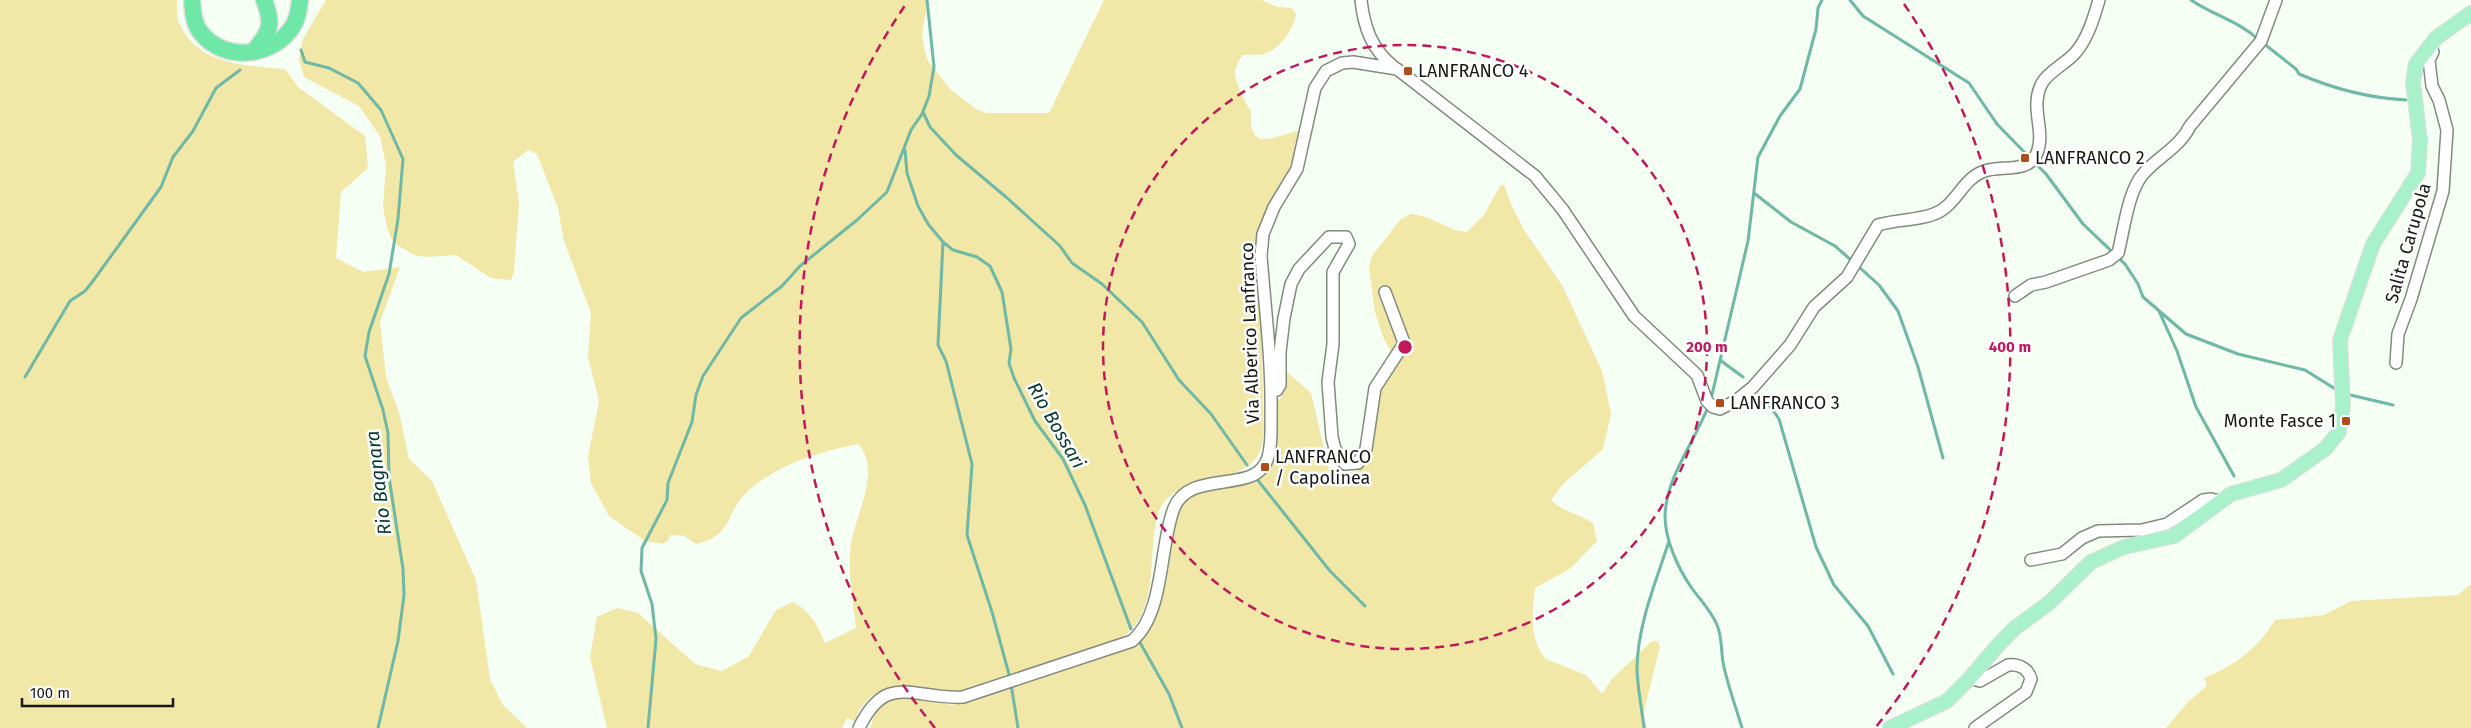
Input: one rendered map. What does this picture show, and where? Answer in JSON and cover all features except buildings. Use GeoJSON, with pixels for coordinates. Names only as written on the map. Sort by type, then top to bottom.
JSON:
{"type":"FeatureCollection","features":[{"type":"Feature","properties":{"kind":"highway"},"geometry":{"type":"LineString","coordinates":[[192,0],[194,20],[201,33],[228,51],[241,54],[254,52],[279,43],[294,25],[300,0]]}},
{"type":"Feature","properties":{"kind":"highway"},"geometry":{"type":"LineString","coordinates":[[254,52],[268,34],[270,17],[264,0]]}},
{"type":"Feature","properties":{"kind":"main road"},"geometry":{"type":"LineString","coordinates":[[1890,728],[1947,701],[2015,628],[2049,603],[2091,562],[2124,547],[2174,536],[2218,501],[2231,494],[2281,480],[2325,449],[2339,432],[2343,406],[2340,340],[2373,244],[2418,173],[2420,140],[2413,82],[2416,64],[2436,38],[2471,13]]}},
{"type":"Feature","properties":{"kind":"street"},"geometry":{"type":"LineString","coordinates":[[1361,0],[1364,26],[1369,32],[1374,47],[1386,61],[1397,69]]}},
{"type":"Feature","properties":{"kind":"street","name":"Via Alberico Lanfranco"},"geometry":{"type":"LineString","coordinates":[[859,728],[875,702],[890,692],[905,692],[945,698],[963,697],[1132,641],[1142,629],[1152,606],[1171,516],[1180,498],[1192,489],[1250,477],[1265,463],[1270,439],[1271,391],[1261,256],[1263,234],[1274,207],[1297,169],[1314,88],[1326,71],[1342,63],[1364,63],[1397,69],[1535,176],[1569,218],[1634,316],[1697,375],[1707,401],[1713,407],[1720,409],[1737,400],[1753,387],[1778,359],[1790,345],[1814,307],[1846,276],[1878,225],[1936,214],[1947,206],[1981,172],[2026,166],[2033,160],[2037,153],[2039,136],[2036,98],[2043,81],[2077,51],[2092,23],[2099,0]]}},
{"type":"Feature","properties":{"kind":"street"},"geometry":{"type":"LineString","coordinates":[[2015,296],[2031,285],[2046,282],[2109,260],[2118,254],[2134,188],[2144,173],[2185,136],[2190,126],[2261,41],[2276,0]]}},
{"type":"Feature","properties":{"kind":"street","name":"Salita Carupola"},"geometry":{"type":"LineString","coordinates":[[2396,363],[2398,334],[2411,299],[2443,191],[2447,130],[2439,100],[2432,86],[2429,60],[2433,52],[2430,45]]}},
{"type":"Feature","properties":{"kind":"street"},"geometry":{"type":"LineString","coordinates":[[1271,391],[1277,390],[1280,385],[1280,352],[1283,328],[1294,277],[1329,237],[1346,236],[1349,244],[1335,265],[1332,279],[1334,344],[1328,382],[1335,449],[1345,464],[1358,463],[1366,449],[1375,388],[1403,345],[1404,340],[1385,292]]}},
{"type":"Feature","properties":{"kind":"street"},"geometry":{"type":"LineString","coordinates":[[2032,560],[2062,554],[2082,538],[2098,531],[2142,530],[2167,524],[2204,500],[2218,501]]}},
{"type":"Feature","properties":{"kind":"street"},"geometry":{"type":"LineString","coordinates":[[1970,678],[1980,681],[2003,667],[2012,665],[2027,671],[2031,679],[2026,692],[1975,728]]}},
{"type":"Feature","properties":{"kind":"shaded area"},"geometry":{"type":"Polygon","coordinates":[[[0,0],[177,0],[179,23],[187,37],[198,48],[224,61],[285,69],[298,87],[365,136],[368,168],[341,192],[336,258],[363,272],[400,267],[380,322],[386,377],[400,416],[409,459],[432,481],[476,580],[490,679],[503,705],[527,728],[0,728],[0,0]]]}},
{"type":"Feature","properties":{"kind":"shaded area"},"geometry":{"type":"Polygon","coordinates":[[[326,0],[928,0],[922,34],[928,61],[950,89],[976,109],[986,113],[1049,113],[1104,0],[1262,0],[1277,7],[1292,8],[1296,14],[1295,20],[1280,44],[1264,54],[1243,55],[1235,70],[1237,83],[1251,111],[1251,124],[1258,138],[1272,138],[1299,131],[1301,136],[1292,165],[1260,225],[1255,251],[1255,271],[1261,327],[1264,418],[1264,432],[1260,451],[1252,463],[1240,471],[1192,485],[1178,491],[1166,500],[1158,514],[1150,582],[1142,615],[1133,628],[1119,639],[966,691],[906,687],[889,689],[870,697],[859,710],[855,722],[847,718],[842,728],[607,728],[590,657],[597,617],[617,608],[638,613],[695,664],[722,671],[749,656],[776,610],[793,602],[813,620],[825,643],[856,628],[851,586],[850,553],[868,479],[868,466],[865,454],[858,444],[813,455],[785,467],[759,482],[747,492],[735,507],[728,522],[717,535],[696,544],[684,536],[670,535],[668,541],[663,544],[645,541],[609,516],[591,483],[588,457],[599,401],[588,357],[591,313],[564,241],[558,208],[537,154],[528,150],[513,162],[519,204],[514,271],[511,280],[491,278],[456,255],[426,257],[415,255],[398,246],[391,238],[387,228],[383,207],[386,165],[380,136],[359,106],[304,77],[299,59],[303,39],[326,0]]]}},
{"type":"Feature","properties":{"kind":"shaded area"},"geometry":{"type":"Polygon","coordinates":[[[1504,185],[1524,230],[1562,285],[1603,374],[1611,414],[1603,449],[1563,484],[1551,500],[1593,523],[1597,541],[1571,568],[1535,588],[1533,606],[1534,635],[1546,659],[1586,675],[1602,694],[1612,679],[1652,641],[1658,641],[1660,647],[1643,715],[1647,728],[870,728],[875,714],[886,701],[904,697],[952,705],[1024,684],[1099,655],[1136,646],[1167,580],[1174,525],[1181,506],[1193,493],[1261,479],[1271,465],[1274,404],[1281,398],[1287,372],[1311,393],[1329,470],[1341,475],[1359,470],[1369,453],[1372,403],[1388,374],[1398,365],[1383,337],[1375,312],[1369,267],[1372,256],[1401,219],[1412,214],[1426,217],[1455,230],[1467,232],[1484,215],[1500,186],[1504,185]]]}},
{"type":"Feature","properties":{"kind":"shaded area"},"geometry":{"type":"Polygon","coordinates":[[[2471,584],[2471,728],[2166,728],[2189,701],[2207,686],[2204,678],[2226,668],[2245,655],[2261,639],[2275,620],[2324,615],[2351,601],[2458,595],[2471,584]]]}},
{"type":"Feature","properties":{"kind":"waterway"},"geometry":{"type":"LineString","coordinates":[[648,728],[656,639],[652,604],[641,571],[642,548],[667,500],[668,483],[692,422],[696,395],[703,376],[741,318],[782,286],[800,266],[857,220],[887,192],[911,130],[922,114],[929,96],[934,67],[927,0]]}},
{"type":"Feature","properties":{"kind":"waterway"},"geometry":{"type":"LineString","coordinates":[[1711,399],[1748,241],[1758,157],[1780,116],[1800,89],[1816,29],[1818,8],[1822,0]]}},
{"type":"Feature","properties":{"kind":"waterway"},"geometry":{"type":"LineString","coordinates":[[1850,0],[1863,16],[1969,83],[1997,124],[2030,158]]}},
{"type":"Feature","properties":{"kind":"waterway"},"geometry":{"type":"LineString","coordinates":[[2191,0],[2242,27],[2258,39]]}},
{"type":"Feature","properties":{"kind":"waterway"},"geometry":{"type":"LineString","coordinates":[[2263,43],[2296,69],[2299,74],[2338,88],[2365,95],[2406,100]]}},
{"type":"Feature","properties":{"kind":"waterway","name":"Rio Bagnara"},"geometry":{"type":"LineString","coordinates":[[301,50],[305,62],[329,68],[358,83],[381,110],[403,159],[398,219],[389,274],[369,332],[365,356],[383,410],[388,433],[389,477],[403,569],[404,595],[398,641],[378,728]]}},
{"type":"Feature","properties":{"kind":"waterway"},"geometry":{"type":"LineString","coordinates":[[25,377],[70,301],[85,291],[93,281],[161,187],[173,157],[193,131],[216,88],[240,70]]}},
{"type":"Feature","properties":{"kind":"waterway"},"geometry":{"type":"LineString","coordinates":[[923,112],[930,127],[956,155],[1060,246],[1072,263],[1102,284],[1142,322],[1179,380],[1211,414],[1247,465]]}},
{"type":"Feature","properties":{"kind":"waterway","name":"Rio Bossari"},"geometry":{"type":"LineString","coordinates":[[905,150],[907,173],[918,206],[928,224],[943,242],[953,250],[977,257],[990,266],[1002,292],[1011,349],[1009,363],[1014,378],[1035,421],[1063,459],[1085,505],[1131,629]]}},
{"type":"Feature","properties":{"kind":"waterway"},"geometry":{"type":"LineString","coordinates":[[2036,164],[2046,174],[2083,224],[2125,264],[2138,284],[2143,297],[2186,334],[2238,354],[2305,370],[2337,390]]}},
{"type":"Feature","properties":{"kind":"waterway"},"geometry":{"type":"LineString","coordinates":[[1754,193],[1791,222],[1835,246],[1851,260]]}},
{"type":"Feature","properties":{"kind":"waterway"},"geometry":{"type":"LineString","coordinates":[[943,242],[938,345],[946,361],[972,464],[967,535],[992,612],[1010,678]]}},
{"type":"Feature","properties":{"kind":"waterway"},"geometry":{"type":"LineString","coordinates":[[1859,267],[1879,285],[1898,311],[1918,367],[1943,458]]}},
{"type":"Feature","properties":{"kind":"waterway"},"geometry":{"type":"LineString","coordinates":[[2159,311],[2177,351],[2196,407],[2234,476]]}},
{"type":"Feature","properties":{"kind":"waterway"},"geometry":{"type":"LineString","coordinates":[[1720,360],[1743,377]]}},
{"type":"Feature","properties":{"kind":"waterway"},"geometry":{"type":"LineString","coordinates":[[2346,394],[2393,405]]}},
{"type":"Feature","properties":{"kind":"waterway"},"geometry":{"type":"LineString","coordinates":[[1762,395],[1779,419],[1816,547],[1834,585],[1868,626],[1893,674]]}},
{"type":"Feature","properties":{"kind":"waterway"},"geometry":{"type":"LineString","coordinates":[[1708,407],[1670,488],[1665,516],[1667,535],[1681,571],[1712,615],[1719,629],[1725,670],[1742,728]]}},
{"type":"Feature","properties":{"kind":"waterway"},"geometry":{"type":"LineString","coordinates":[[1256,478],[1330,571],[1365,606]]}},
{"type":"Feature","properties":{"kind":"waterway"},"geometry":{"type":"LineString","coordinates":[[1644,728],[1637,674],[1638,651],[1644,619],[1669,541]]}},
{"type":"Feature","properties":{"kind":"waterway"},"geometry":{"type":"LineString","coordinates":[[1138,639],[1169,694],[1182,728]]}},
{"type":"Feature","properties":{"kind":"waterway"},"geometry":{"type":"LineString","coordinates":[[1011,684],[1018,728]]}},
{"type":"Feature","properties":{"kind":"place","name":"LANFRANCO 4"},"geometry":{"type":"Point","coordinates":[1408,71]}},
{"type":"Feature","properties":{"kind":"place","name":"LANFRANCO 2"},"geometry":{"type":"Point","coordinates":[2025,158]}},
{"type":"Feature","properties":{"kind":"place","name":"LANFRANCO 3"},"geometry":{"type":"Point","coordinates":[1720,403]}},
{"type":"Feature","properties":{"kind":"place","name":"Monte Fasce 1"},"geometry":{"type":"Point","coordinates":[2346,421]}},
{"type":"Feature","properties":{"kind":"place","name":"LANFRANCO / Capolinea"},"geometry":{"type":"Point","coordinates":[1265,467]}}]}
